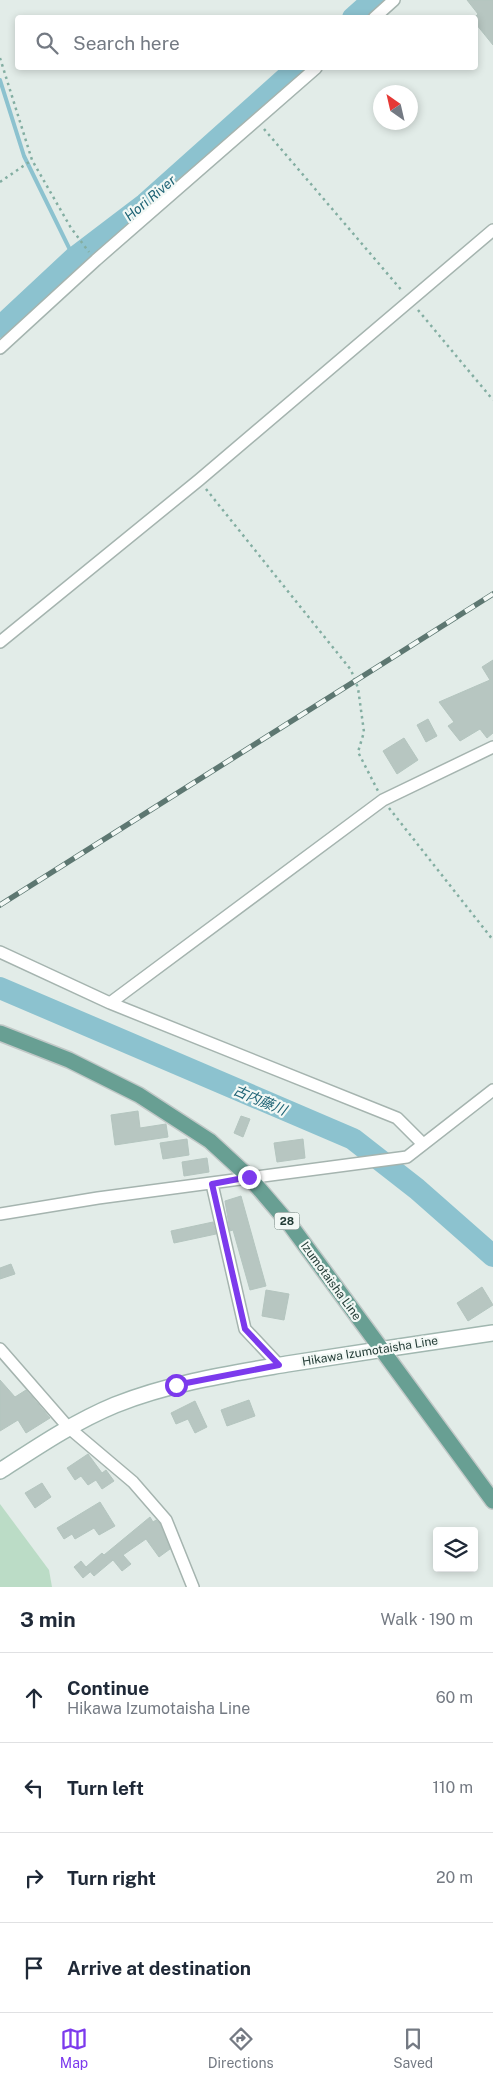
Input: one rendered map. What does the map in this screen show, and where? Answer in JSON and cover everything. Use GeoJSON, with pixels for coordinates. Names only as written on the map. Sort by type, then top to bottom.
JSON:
{"type":"FeatureCollection","features":[{"type":"Feature","properties":{"kind":"main road","name":"Izumotaisha Line"},"geometry":{"type":"LineString","coordinates":[[0,1033],[69,1060],[139,1095],[210,1141],[249,1177],[291,1226],[493,1501]]}},
{"type":"Feature","properties":{"kind":"main road","name":"Hikawa Izumotaisha Line"},"geometry":{"type":"LineString","coordinates":[[0,1471],[68,1427],[116,1405],[176,1385],[381,1348],[493,1333]]}},
{"type":"Feature","properties":{"kind":"street"},"geometry":{"type":"LineString","coordinates":[[377,15],[394,0]]}},
{"type":"Feature","properties":{"kind":"street"},"geometry":{"type":"LineString","coordinates":[[0,348],[95,259],[314,70]]}},
{"type":"Feature","properties":{"kind":"street"},"geometry":{"type":"LineString","coordinates":[[0,642],[199,480],[493,230]]}},
{"type":"Feature","properties":{"kind":"street"},"geometry":{"type":"LineString","coordinates":[[110,1003],[383,800],[493,747]]}},
{"type":"Feature","properties":{"kind":"street"},"geometry":{"type":"LineString","coordinates":[[0,952],[110,1003],[398,1118],[423,1144]]}},
{"type":"Feature","properties":{"kind":"street"},"geometry":{"type":"LineString","coordinates":[[0,1214],[98,1198],[407,1156],[493,1090]]}},
{"type":"Feature","properties":{"kind":"street"},"geometry":{"type":"LineString","coordinates":[[212,1184],[245,1329],[279,1365]]}},
{"type":"Feature","properties":{"kind":"street"},"geometry":{"type":"LineString","coordinates":[[0,1349],[68,1427],[133,1482],[166,1520],[193,1587]]}},
{"type":"Feature","properties":{"kind":"path"},"geometry":{"type":"LineString","coordinates":[[0,58],[32,160],[71,228],[95,259]]}},
{"type":"Feature","properties":{"kind":"path"},"geometry":{"type":"LineString","coordinates":[[256,120],[493,400]]}},
{"type":"Feature","properties":{"kind":"path"},"geometry":{"type":"LineString","coordinates":[[0,182],[32,160]]}},
{"type":"Feature","properties":{"kind":"path"},"geometry":{"type":"LineString","coordinates":[[199,480],[351,670],[358,688],[364,732],[358,752],[383,800],[493,940]]}},
{"type":"Feature","properties":{"kind":"green space"},"geometry":{"type":"Polygon","coordinates":[[[0,1504],[49,1570],[52,1587],[0,1587],[0,1504]]]}},
{"type":"Feature","properties":{"kind":"building"},"geometry":{"type":"Polygon","coordinates":[[[467,0],[493,0],[493,45],[478,26],[478,14],[467,0]]]}},
{"type":"Feature","properties":{"kind":"building"},"geometry":{"type":"Polygon","coordinates":[[[493,660],[493,733],[487,738],[480,729],[460,741],[448,726],[454,722],[439,702],[490,680],[482,667],[493,660]]]}},
{"type":"Feature","properties":{"kind":"building"},"geometry":{"type":"Polygon","coordinates":[[[428,719],[437,736],[426,742],[417,725],[428,719]]]}},
{"type":"Feature","properties":{"kind":"building"},"geometry":{"type":"Polygon","coordinates":[[[404,738],[418,760],[397,774],[383,751],[404,738]]]}},
{"type":"Feature","properties":{"kind":"building"},"geometry":{"type":"Polygon","coordinates":[[[138,1111],[140,1128],[166,1124],[168,1137],[115,1145],[111,1115],[138,1111]]]}},
{"type":"Feature","properties":{"kind":"building"},"geometry":{"type":"Polygon","coordinates":[[[241,1116],[250,1119],[243,1137],[234,1133],[241,1116]]]}},
{"type":"Feature","properties":{"kind":"building"},"geometry":{"type":"Polygon","coordinates":[[[187,1139],[189,1155],[163,1159],[160,1143],[187,1139]]]}},
{"type":"Feature","properties":{"kind":"building"},"geometry":{"type":"Polygon","coordinates":[[[303,1139],[305,1158],[277,1162],[274,1143],[303,1139]]]}},
{"type":"Feature","properties":{"kind":"building"},"geometry":{"type":"Polygon","coordinates":[[[207,1158],[209,1172],[184,1176],[182,1162],[207,1158]]]}},
{"type":"Feature","properties":{"kind":"building"},"geometry":{"type":"Polygon","coordinates":[[[241,1196],[266,1286],[250,1290],[233,1230],[230,1231],[225,1201],[241,1196]]]}},
{"type":"Feature","properties":{"kind":"building"},"geometry":{"type":"Polygon","coordinates":[[[213,1222],[216,1234],[174,1243],[171,1231],[213,1222]]]}},
{"type":"Feature","properties":{"kind":"building"},"geometry":{"type":"Polygon","coordinates":[[[11,1264],[15,1274],[0,1279],[0,1268],[11,1264]]]}},
{"type":"Feature","properties":{"kind":"building"},"geometry":{"type":"Polygon","coordinates":[[[482,1287],[493,1305],[468,1321],[457,1303],[482,1287]]]}},
{"type":"Feature","properties":{"kind":"building"},"geometry":{"type":"Polygon","coordinates":[[[266,1290],[289,1294],[284,1320],[262,1316],[266,1290]]]}},
{"type":"Feature","properties":{"kind":"building"},"geometry":{"type":"Polygon","coordinates":[[[0,1380],[15,1397],[26,1390],[50,1418],[26,1433],[18,1420],[0,1431],[0,1380]]]}},
{"type":"Feature","properties":{"kind":"building"},"geometry":{"type":"Polygon","coordinates":[[[249,1400],[255,1416],[227,1426],[221,1410],[249,1400]]]}},
{"type":"Feature","properties":{"kind":"building"},"geometry":{"type":"Polygon","coordinates":[[[195,1401],[207,1427],[195,1433],[188,1419],[176,1424],[171,1413],[195,1401]]]}},
{"type":"Feature","properties":{"kind":"building"},"geometry":{"type":"Polygon","coordinates":[[[88,1454],[102,1473],[106,1470],[114,1481],[102,1489],[96,1480],[88,1485],[81,1476],[75,1480],[67,1468],[88,1454]]]}},
{"type":"Feature","properties":{"kind":"building"},"geometry":{"type":"Polygon","coordinates":[[[42,1483],[51,1497],[35,1508],[25,1493],[42,1483]]]}},
{"type":"Feature","properties":{"kind":"building"},"geometry":{"type":"Polygon","coordinates":[[[100,1502],[115,1526],[99,1535],[94,1528],[75,1539],[72,1534],[64,1539],[57,1528],[100,1502]]]}},
{"type":"Feature","properties":{"kind":"building"},"geometry":{"type":"Polygon","coordinates":[[[150,1517],[153,1522],[156,1520],[160,1524],[170,1549],[159,1557],[146,1539],[123,1555],[131,1564],[122,1571],[113,1560],[94,1576],[86,1567],[102,1553],[104,1555],[150,1517]]]}},
{"type":"Feature","properties":{"kind":"building"},"geometry":{"type":"Polygon","coordinates":[[[81,1561],[90,1572],[83,1578],[74,1567],[81,1561]]]}},
{"type":"Feature","properties":{"kind":"waterway","name":"Hori River"},"geometry":{"type":"LineString","coordinates":[[356,15],[373,0]]}},
{"type":"Feature","properties":{"kind":"waterway","name":"Hori River"},"geometry":{"type":"LineString","coordinates":[[0,327],[74,258],[145,204],[295,70]]}},
{"type":"Feature","properties":{"kind":"waterway"},"geometry":{"type":"LineString","coordinates":[[0,80],[24,156],[74,258]]}},
{"type":"Feature","properties":{"kind":"waterway","name":"古内藤川"},"geometry":{"type":"LineString","coordinates":[[0,988],[353,1139],[417,1189],[493,1256]]}},
{"type":"Feature","properties":{"kind":"railway"},"geometry":{"type":"LineString","coordinates":[[0,905],[493,594]]}},
{"type":"Feature","properties":{"kind":"route"},"geometry":{"type":"LineString","coordinates":[[176,1385],[279,1365],[245,1329],[212,1184],[249,1177]]}}]}
